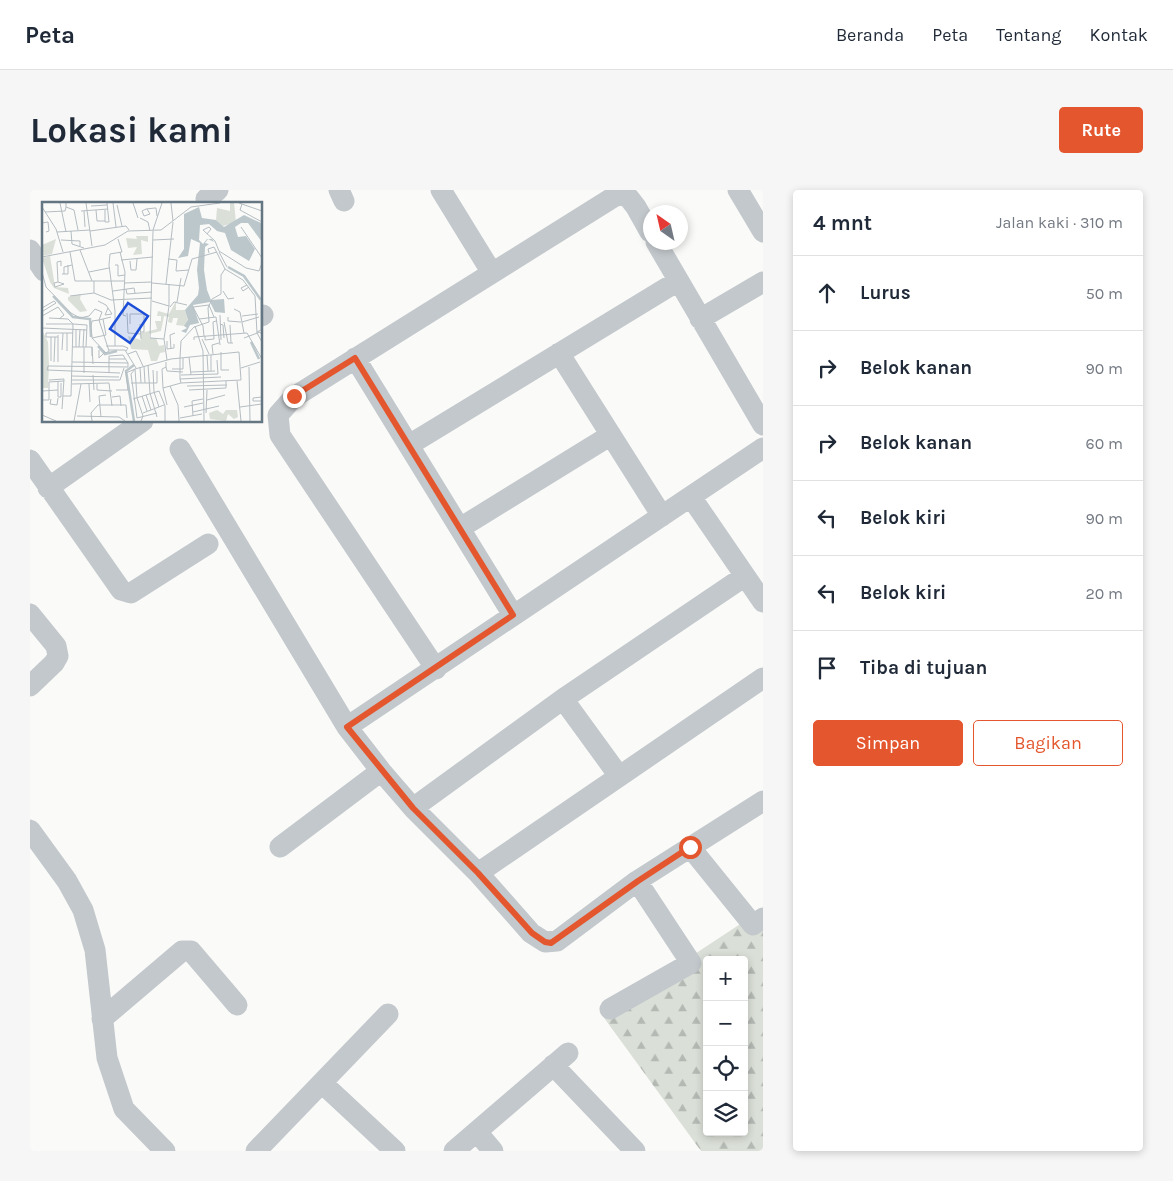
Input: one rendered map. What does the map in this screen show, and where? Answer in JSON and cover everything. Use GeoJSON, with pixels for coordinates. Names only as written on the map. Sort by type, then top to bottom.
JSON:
{"type":"FeatureCollection","features":[{"type":"Feature","properties":{"kind":"street"},"geometry":{"type":"LineString","coordinates":[[738,190],[763,232]]}},
{"type":"Feature","properties":{"kind":"street"},"geometry":{"type":"LineString","coordinates":[[443,191],[492,273]]}},
{"type":"Feature","properties":{"kind":"street"},"geometry":{"type":"LineString","coordinates":[[436,669],[280,435],[278,415],[294,396],[621,194],[633,203],[643,220]]}},
{"type":"Feature","properties":{"kind":"street"},"geometry":{"type":"LineString","coordinates":[[30,250],[42,268]]}},
{"type":"Feature","properties":{"kind":"street"},"geometry":{"type":"LineString","coordinates":[[661,250],[763,426]]}},
{"type":"Feature","properties":{"kind":"street"},"geometry":{"type":"LineString","coordinates":[[409,445],[678,281]]}},
{"type":"Feature","properties":{"kind":"street"},"geometry":{"type":"LineString","coordinates":[[700,319],[763,282]]}},
{"type":"Feature","properties":{"kind":"street"},"geometry":{"type":"LineString","coordinates":[[559,353],[662,516]]}},
{"type":"Feature","properties":{"kind":"street"},"geometry":{"type":"LineString","coordinates":[[355,358],[513,615]]}},
{"type":"Feature","properties":{"kind":"street"},"geometry":{"type":"LineString","coordinates":[[48,488],[142,422]]}},
{"type":"Feature","properties":{"kind":"street"},"geometry":{"type":"LineString","coordinates":[[460,528],[610,435]]}},
{"type":"Feature","properties":{"kind":"street"},"geometry":{"type":"LineString","coordinates":[[347,727],[763,448]]}},
{"type":"Feature","properties":{"kind":"street"},"geometry":{"type":"LineString","coordinates":[[180,449],[347,727],[413,808],[478,873],[532,933],[545,942],[551,943],[638,881],[763,801]]}},
{"type":"Feature","properties":{"kind":"street"},"geometry":{"type":"LineString","coordinates":[[30,460],[122,590],[131,593],[208,544]]}},
{"type":"Feature","properties":{"kind":"street"},"geometry":{"type":"LineString","coordinates":[[691,496],[763,602]]}},
{"type":"Feature","properties":{"kind":"street"},"geometry":{"type":"LineString","coordinates":[[413,808],[563,699],[744,576]]}},
{"type":"Feature","properties":{"kind":"street"},"geometry":{"type":"LineString","coordinates":[[30,614],[56,646],[58,656],[54,663],[30,686]]}},
{"type":"Feature","properties":{"kind":"street"},"geometry":{"type":"LineString","coordinates":[[478,873],[763,678]]}},
{"type":"Feature","properties":{"kind":"street"},"geometry":{"type":"LineString","coordinates":[[563,699],[619,776]]}},
{"type":"Feature","properties":{"kind":"street"},"geometry":{"type":"LineString","coordinates":[[280,847],[381,771]]}},
{"type":"Feature","properties":{"kind":"street"},"geometry":{"type":"LineString","coordinates":[[30,830],[67,881],[83,910],[95,950],[107,1058],[124,1109],[165,1151]]}},
{"type":"Feature","properties":{"kind":"street"},"geometry":{"type":"LineString","coordinates":[[690,847],[753,925],[763,918]]}},
{"type":"Feature","properties":{"kind":"street"},"geometry":{"type":"LineString","coordinates":[[610,1009],[691,963],[638,881]]}},
{"type":"Feature","properties":{"kind":"street"},"geometry":{"type":"LineString","coordinates":[[102,1019],[182,951],[187,950],[192,951],[238,1005]]}},
{"type":"Feature","properties":{"kind":"street"},"geometry":{"type":"LineString","coordinates":[[256,1151],[388,1014]]}},
{"type":"Feature","properties":{"kind":"street"},"geometry":{"type":"LineString","coordinates":[[454,1151],[561,1059],[636,1151]]}},
{"type":"Feature","properties":{"kind":"street"},"geometry":{"type":"LineString","coordinates":[[322,1083],[395,1151]]}},
{"type":"Feature","properties":{"kind":"street"},"geometry":{"type":"LineString","coordinates":[[477,1132],[494,1151]]}},
{"type":"Feature","properties":{"kind":"green space"},"geometry":{"type":"Polygon","coordinates":[[[754,915],[763,928],[763,1151],[701,1151],[602,1015],[754,915]]]}},
{"type":"Feature","properties":{"kind":"route"},"geometry":{"type":"LineString","coordinates":[[294,396],[355,358],[513,615],[436,669],[347,727],[413,808],[478,873],[532,933],[545,942],[551,943],[557,941],[638,881],[690,847]]}}]}
